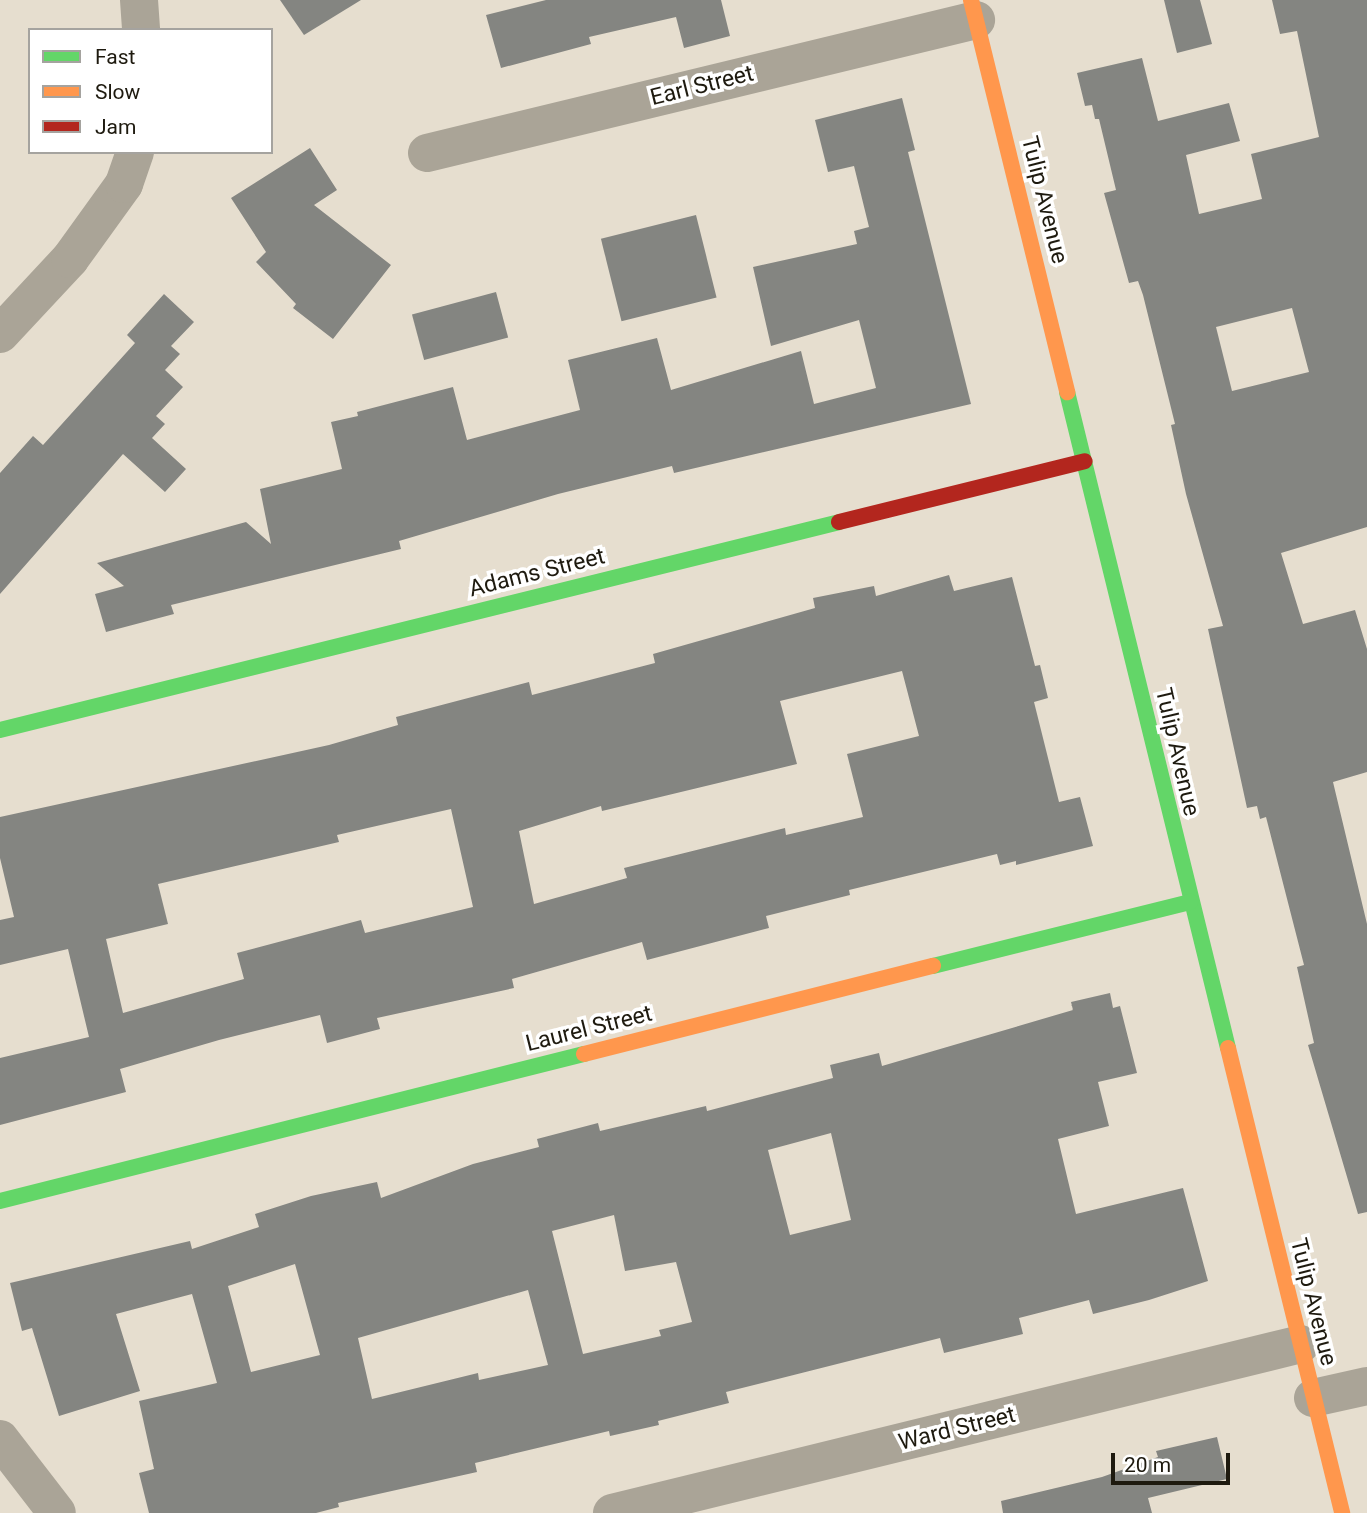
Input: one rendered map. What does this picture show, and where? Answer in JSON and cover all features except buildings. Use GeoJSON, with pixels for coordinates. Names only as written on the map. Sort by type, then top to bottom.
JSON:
{"type":"FeatureCollection","features":[{"type":"Feature","properties":{"kind":"street"},"geometry":{"type":"LineString","coordinates":[[139,0],[141,28]]}},
{"type":"Feature","properties":{"kind":"street","name":"Earl Street"},"geometry":{"type":"LineString","coordinates":[[427,153],[974,10]]}},
{"type":"Feature","properties":{"kind":"street","name":"Tulip Avenue"},"geometry":{"type":"LineString","coordinates":[[974,10],[1190,902],[1342,1513]]}},
{"type":"Feature","properties":{"kind":"street"},"geometry":{"type":"LineString","coordinates":[[0,334],[70,259],[124,184],[134,154]]}},
{"type":"Feature","properties":{"kind":"street","name":"Adams Street"},"geometry":{"type":"LineString","coordinates":[[0,730],[1085,461]]}},
{"type":"Feature","properties":{"kind":"street","name":"Laurel Street"},"geometry":{"type":"LineString","coordinates":[[0,1201],[1190,902]]}},
{"type":"Feature","properties":{"kind":"street","name":"Ward Street"},"geometry":{"type":"LineString","coordinates":[[612,1513],[1301,1344]]}},
{"type":"Feature","properties":{"kind":"street"},"geometry":{"type":"LineString","coordinates":[[1313,1398],[1367,1386]]}},
{"type":"Feature","properties":{"kind":"street"},"geometry":{"type":"LineString","coordinates":[[0,1439],[57,1513]]}},
{"type":"Feature","properties":{"kind":"traffic: fast"},"geometry":{"type":"LineString","coordinates":[[1067,392],[1228,1048]]}},
{"type":"Feature","properties":{"kind":"traffic: fast"},"geometry":{"type":"LineString","coordinates":[[0,730],[839,522]]}},
{"type":"Feature","properties":{"kind":"traffic: fast"},"geometry":{"type":"LineString","coordinates":[[933,966],[1190,902]]}},
{"type":"Feature","properties":{"kind":"traffic: fast"},"geometry":{"type":"LineString","coordinates":[[0,1201],[584,1054]]}},
{"type":"Feature","properties":{"kind":"traffic: slow"},"geometry":{"type":"LineString","coordinates":[[971,0],[1067,392]]}},
{"type":"Feature","properties":{"kind":"traffic: slow"},"geometry":{"type":"LineString","coordinates":[[584,1054],[933,966]]}},
{"type":"Feature","properties":{"kind":"traffic: slow"},"geometry":{"type":"LineString","coordinates":[[1228,1048],[1342,1513]]}},
{"type":"Feature","properties":{"kind":"traffic: jam"},"geometry":{"type":"LineString","coordinates":[[839,522],[1085,461]]}}]}
